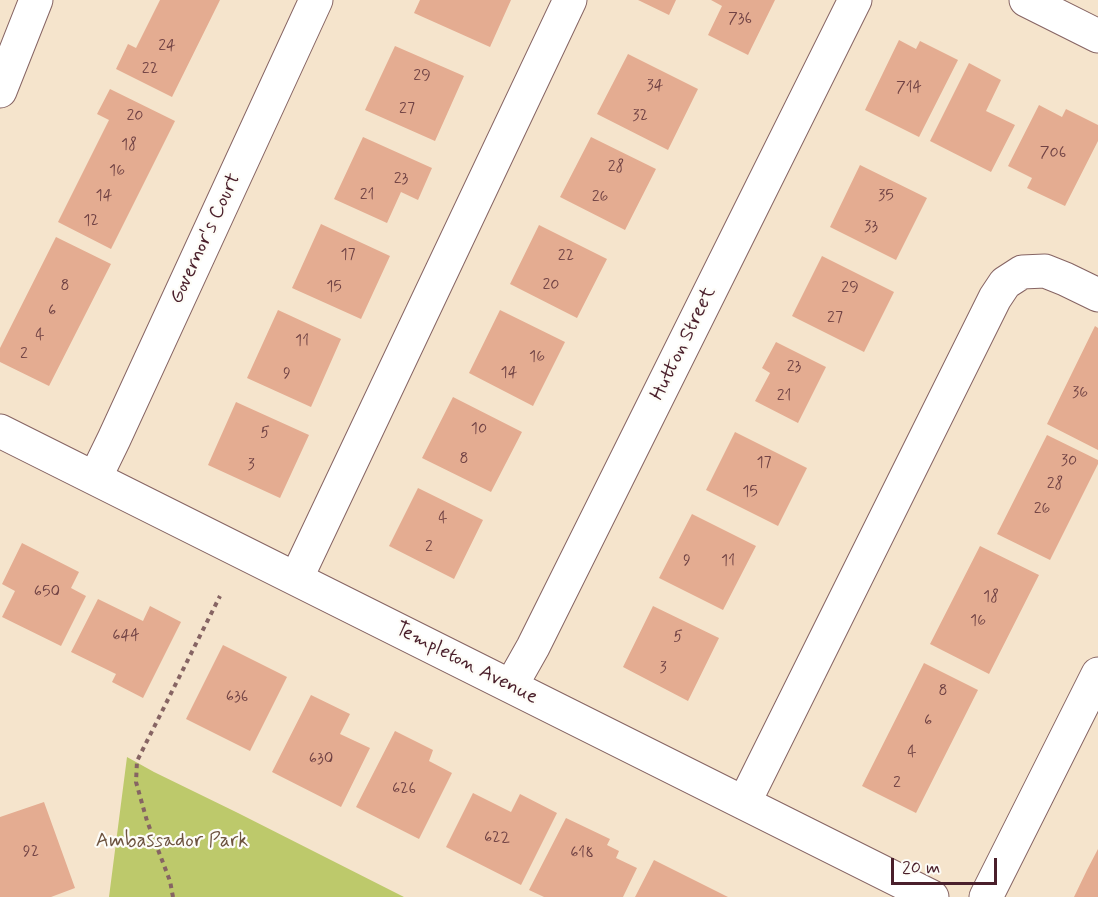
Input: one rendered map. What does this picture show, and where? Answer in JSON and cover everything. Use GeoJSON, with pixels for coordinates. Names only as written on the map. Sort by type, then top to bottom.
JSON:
{"type":"FeatureCollection","features":[{"type":"Feature","properties":{"kind":"street"},"geometry":{"type":"LineString","coordinates":[[0,91],[36,0]]}},
{"type":"Feature","properties":{"kind":"street","name":"Governor's Court"},"geometry":{"type":"LineString","coordinates":[[94,478],[316,0]]}},
{"type":"Feature","properties":{"kind":"street"},"geometry":{"type":"LineString","coordinates":[[296,579],[570,0]]}},
{"type":"Feature","properties":{"kind":"street","name":"Hutton Street"},"geometry":{"type":"LineString","coordinates":[[511,686],[533,647],[855,0]]}},
{"type":"Feature","properties":{"kind":"street"},"geometry":{"type":"LineString","coordinates":[[1026,0],[1098,36]]}},
{"type":"Feature","properties":{"kind":"street"},"geometry":{"type":"LineString","coordinates":[[744,803],[995,298],[1005,283],[1022,272],[1045,272],[1098,295]]}},
{"type":"Feature","properties":{"kind":"street","name":"Templeton Avenue"},"geometry":{"type":"LineString","coordinates":[[0,431],[932,897]]}},
{"type":"Feature","properties":{"kind":"street"},"geometry":{"type":"LineString","coordinates":[[986,897],[1098,674]]}},
{"type":"Feature","properties":{"kind":"path"},"geometry":{"type":"LineString","coordinates":[[173,897],[170,881],[147,821],[136,782],[137,761],[220,597]]}},
{"type":"Feature","properties":{"kind":"green space","name":"Ambassador Park"},"geometry":{"type":"Polygon","coordinates":[[[127,757],[154,772],[404,897],[109,897],[127,757]]]}},
{"type":"Feature","properties":{"kind":"building"},"geometry":{"type":"Polygon","coordinates":[[[160,0],[220,0],[172,97],[116,69],[128,44],[136,48],[160,0]]]}},
{"type":"Feature","properties":{"kind":"building"},"geometry":{"type":"Polygon","coordinates":[[[420,0],[511,0],[490,47],[414,13],[420,0]]]}},
{"type":"Feature","properties":{"kind":"building"},"geometry":{"type":"Polygon","coordinates":[[[638,0],[676,0],[669,15],[638,0]]]}},
{"type":"Feature","properties":{"kind":"building"},"geometry":{"type":"Polygon","coordinates":[[[711,0],[775,0],[748,55],[708,35],[722,6],[711,0]]]}},
{"type":"Feature","properties":{"kind":"building"},"geometry":{"type":"Polygon","coordinates":[[[899,40],[916,49],[920,41],[958,60],[919,137],[865,110],[899,40]]]}},
{"type":"Feature","properties":{"kind":"building"},"geometry":{"type":"Polygon","coordinates":[[[395,46],[464,76],[435,141],[365,110],[395,46]]]}},
{"type":"Feature","properties":{"kind":"building"},"geometry":{"type":"Polygon","coordinates":[[[628,54],[698,89],[668,150],[597,114],[628,54]]]}},
{"type":"Feature","properties":{"kind":"building"},"geometry":{"type":"Polygon","coordinates":[[[969,63],[1001,80],[986,111],[1015,125],[991,172],[930,141],[969,63]]]}},
{"type":"Feature","properties":{"kind":"building"},"geometry":{"type":"Polygon","coordinates":[[[110,89],[175,121],[111,249],[58,222],[109,120],[97,114],[110,89]]]}},
{"type":"Feature","properties":{"kind":"building"},"geometry":{"type":"Polygon","coordinates":[[[1039,105],[1062,117],[1066,109],[1098,125],[1098,141],[1065,206],[1027,188],[1032,178],[1008,166],[1039,105]]]}},
{"type":"Feature","properties":{"kind":"building"},"geometry":{"type":"Polygon","coordinates":[[[363,137],[432,168],[418,200],[401,192],[387,223],[334,199],[363,137]]]}},
{"type":"Feature","properties":{"kind":"building"},"geometry":{"type":"Polygon","coordinates":[[[591,137],[656,169],[625,230],[560,197],[591,137]]]}},
{"type":"Feature","properties":{"kind":"building"},"geometry":{"type":"Polygon","coordinates":[[[860,165],[927,198],[896,260],[830,227],[860,165]]]}},
{"type":"Feature","properties":{"kind":"building"},"geometry":{"type":"Polygon","coordinates":[[[321,224],[390,256],[361,319],[292,288],[321,224]]]}},
{"type":"Feature","properties":{"kind":"building"},"geometry":{"type":"Polygon","coordinates":[[[539,225],[607,259],[577,318],[510,284],[539,225]]]}},
{"type":"Feature","properties":{"kind":"building"},"geometry":{"type":"Polygon","coordinates":[[[56,237],[111,264],[49,386],[0,362],[0,348],[56,237]]]}},
{"type":"Feature","properties":{"kind":"building"},"geometry":{"type":"Polygon","coordinates":[[[822,256],[894,292],[864,352],[792,316],[822,256]]]}},
{"type":"Feature","properties":{"kind":"building"},"geometry":{"type":"Polygon","coordinates":[[[278,310],[341,339],[311,407],[247,378],[278,310]]]}},
{"type":"Feature","properties":{"kind":"building"},"geometry":{"type":"Polygon","coordinates":[[[500,310],[565,342],[533,406],[469,373],[500,310]]]}},
{"type":"Feature","properties":{"kind":"building"},"geometry":{"type":"Polygon","coordinates":[[[1095,326],[1098,328],[1098,450],[1047,424],[1095,326]]]}},
{"type":"Feature","properties":{"kind":"building"},"geometry":{"type":"Polygon","coordinates":[[[776,342],[826,367],[798,423],[755,401],[770,373],[762,368],[776,342]]]}},
{"type":"Feature","properties":{"kind":"building"},"geometry":{"type":"Polygon","coordinates":[[[453,397],[522,432],[491,492],[422,458],[453,397]]]}},
{"type":"Feature","properties":{"kind":"building"},"geometry":{"type":"Polygon","coordinates":[[[236,402],[309,435],[280,498],[208,465],[236,402]]]}},
{"type":"Feature","properties":{"kind":"building"},"geometry":{"type":"Polygon","coordinates":[[[735,432],[807,468],[778,526],[706,490],[735,432]]]}},
{"type":"Feature","properties":{"kind":"building"},"geometry":{"type":"Polygon","coordinates":[[[1047,435],[1098,460],[1050,560],[997,534],[1047,435]]]}},
{"type":"Feature","properties":{"kind":"building"},"geometry":{"type":"Polygon","coordinates":[[[418,488],[483,520],[454,579],[389,546],[418,488]]]}},
{"type":"Feature","properties":{"kind":"building"},"geometry":{"type":"Polygon","coordinates":[[[692,514],[756,546],[723,610],[659,578],[692,514]]]}},
{"type":"Feature","properties":{"kind":"building"},"geometry":{"type":"Polygon","coordinates":[[[22,543],[79,572],[71,588],[86,596],[61,646],[2,617],[15,591],[2,584],[22,543]]]}},
{"type":"Feature","properties":{"kind":"building"},"geometry":{"type":"Polygon","coordinates":[[[980,546],[1039,575],[989,674],[930,644],[980,546]]]}},
{"type":"Feature","properties":{"kind":"building"},"geometry":{"type":"Polygon","coordinates":[[[98,599],[143,621],[150,606],[181,622],[143,698],[112,682],[116,674],[71,652],[98,599]]]}},
{"type":"Feature","properties":{"kind":"building"},"geometry":{"type":"Polygon","coordinates":[[[653,606],[719,638],[688,701],[623,667],[653,606]]]}},
{"type":"Feature","properties":{"kind":"building"},"geometry":{"type":"Polygon","coordinates":[[[223,645],[287,677],[250,751],[186,719],[223,645]]]}},
{"type":"Feature","properties":{"kind":"building"},"geometry":{"type":"Polygon","coordinates":[[[924,663],[978,690],[916,813],[862,786],[924,663]]]}},
{"type":"Feature","properties":{"kind":"building"},"geometry":{"type":"Polygon","coordinates":[[[311,695],[350,714],[340,734],[370,748],[341,807],[272,772],[311,695]]]}},
{"type":"Feature","properties":{"kind":"building"},"geometry":{"type":"Polygon","coordinates":[[[395,731],[433,750],[429,761],[452,773],[419,839],[356,807],[395,731]]]}},
{"type":"Feature","properties":{"kind":"building"},"geometry":{"type":"Polygon","coordinates":[[[473,793],[511,812],[520,794],[557,813],[521,885],[446,847],[473,793]]]}},
{"type":"Feature","properties":{"kind":"building"},"geometry":{"type":"Polygon","coordinates":[[[44,802],[75,888],[51,897],[0,897],[0,817],[44,802]]]}},
{"type":"Feature","properties":{"kind":"building"},"geometry":{"type":"Polygon","coordinates":[[[566,818],[610,839],[607,845],[619,851],[616,858],[637,868],[623,897],[544,897],[529,890],[566,818]]]}},
{"type":"Feature","properties":{"kind":"building"},"geometry":{"type":"Polygon","coordinates":[[[1098,849],[1098,897],[1074,897],[1087,870],[1098,849]]]}},
{"type":"Feature","properties":{"kind":"building"},"geometry":{"type":"Polygon","coordinates":[[[654,860],[728,897],[635,897],[654,860]]]}}]}
